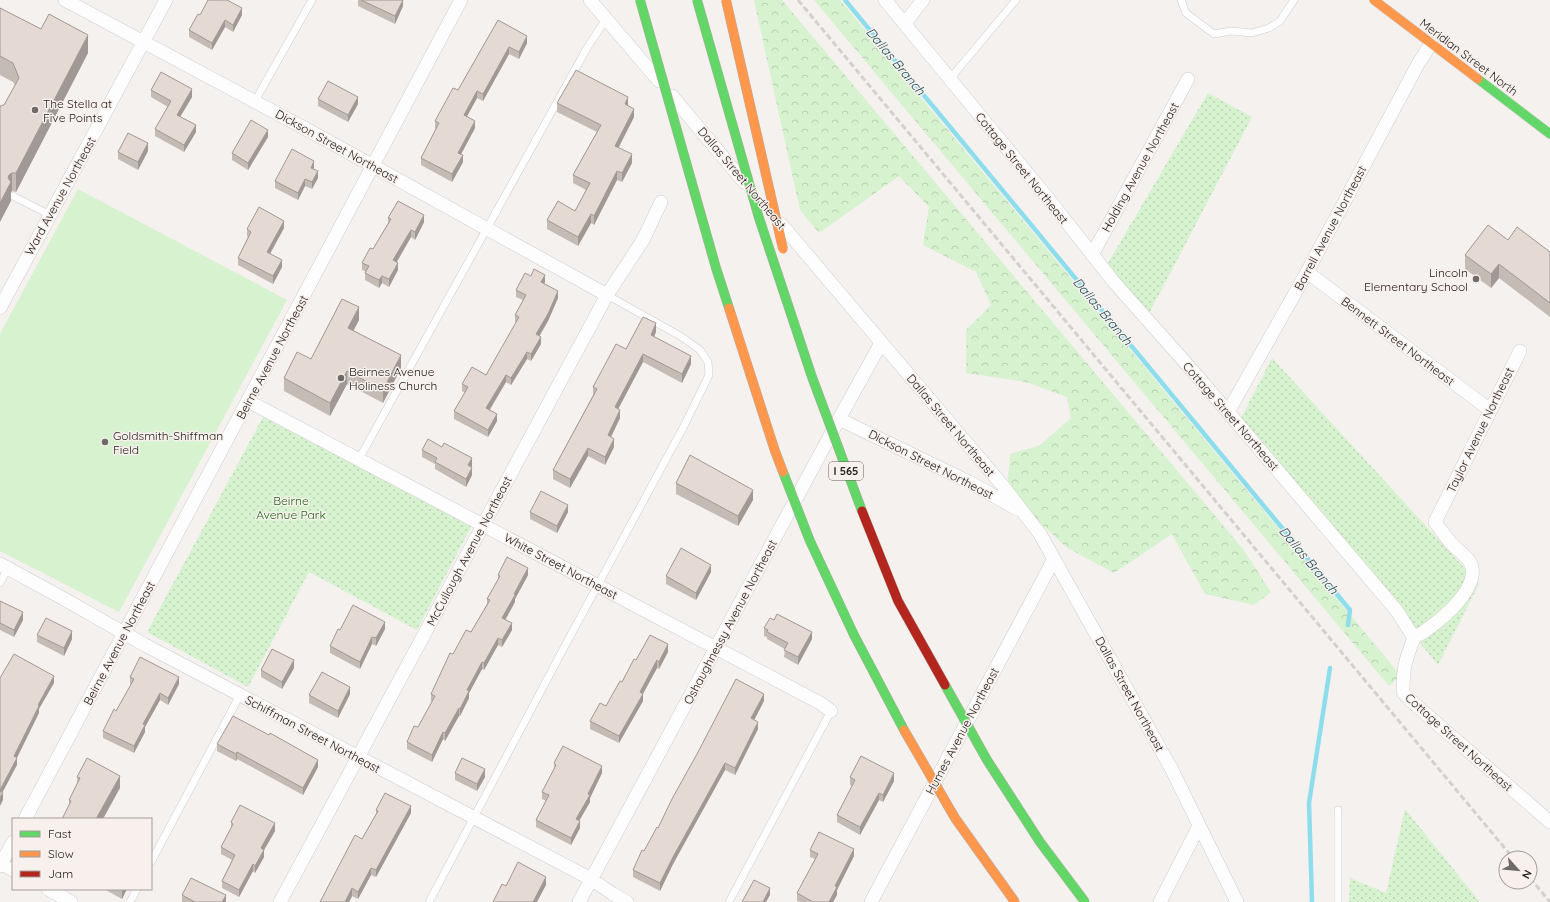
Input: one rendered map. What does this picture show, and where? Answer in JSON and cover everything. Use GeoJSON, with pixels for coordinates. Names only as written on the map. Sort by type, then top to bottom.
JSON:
{"type":"FeatureCollection","features":[{"type":"Feature","properties":{"kind":"main road"},"geometry":{"type":"LineString","coordinates":[[640,0],[716,268],[776,451],[810,541],[854,635],[914,750],[955,818],[1015,902]]}},
{"type":"Feature","properties":{"kind":"main road","name":"I 565"},"geometry":{"type":"LineString","coordinates":[[697,0],[759,218],[812,377],[851,485],[898,601],[987,760],[1040,842],[1085,902]]}},
{"type":"Feature","properties":{"kind":"main road"},"geometry":{"type":"LineString","coordinates":[[726,0],[786,262]]}},
{"type":"Feature","properties":{"kind":"main road","name":"Meridian Street North"},"geometry":{"type":"LineString","coordinates":[[1374,0],[1550,134]]}},
{"type":"Feature","properties":{"kind":"main road"},"geometry":{"type":"LineString","coordinates":[[791,285],[812,377]]}},
{"type":"Feature","properties":{"kind":"street","name":"Dickson Street Northeast"},"geometry":{"type":"LineString","coordinates":[[65,0],[255,101],[607,295]]}},
{"type":"Feature","properties":{"kind":"street","name":"Ward Avenue Northeast"},"geometry":{"type":"LineString","coordinates":[[0,308],[166,0]]}},
{"type":"Feature","properties":{"kind":"street","name":"Beirne Avenue Northeast"},"geometry":{"type":"LineString","coordinates":[[26,818],[462,0]]}},
{"type":"Feature","properties":{"kind":"street","name":"Dallas Street Northeast"},"geometry":{"type":"LineString","coordinates":[[590,0],[882,342],[1003,486],[1040,534],[1171,768],[1237,902]]}},
{"type":"Feature","properties":{"kind":"street","name":"Cottage Street Northeast"},"geometry":{"type":"LineString","coordinates":[[885,0],[905,23],[949,80],[1051,202],[1092,255],[1397,611],[1414,638],[1404,662],[1403,692],[1415,705],[1550,822]]}},
{"type":"Feature","properties":{"kind":"street"},"geometry":{"type":"LineString","coordinates":[[905,23],[923,0]]}},
{"type":"Feature","properties":{"kind":"street","name":"Barrell Avenue Northeast"},"geometry":{"type":"LineString","coordinates":[[1228,412],[1307,272],[1418,64],[1431,44]]}},
{"type":"Feature","properties":{"kind":"street","name":"Holding Avenue Northeast"},"geometry":{"type":"LineString","coordinates":[[1092,255],[1188,79]]}},
{"type":"Feature","properties":{"kind":"street","name":"McCullough Avenue Northeast"},"geometry":{"type":"LineString","coordinates":[[280,902],[607,295],[643,240],[661,202]]}},
{"type":"Feature","properties":{"kind":"street","name":"Bennett Street Northeast"},"geometry":{"type":"LineString","coordinates":[[1307,272],[1490,410]]}},
{"type":"Feature","properties":{"kind":"street","name":"Oshaughnessy Avenue Northeast"},"geometry":{"type":"LineString","coordinates":[[579,902],[882,342]]}},
{"type":"Feature","properties":{"kind":"street","name":"Taylor Avenue Northeast"},"geometry":{"type":"LineString","coordinates":[[1414,638],[1432,628],[1461,599],[1470,584],[1472,567],[1468,560],[1450,543],[1435,522],[1520,351]]}},
{"type":"Feature","properties":{"kind":"street","name":"White Street Northeast"},"geometry":{"type":"LineString","coordinates":[[248,401],[831,710]]}},
{"type":"Feature","properties":{"kind":"street","name":"Dickson Street Northeast"},"geometry":{"type":"LineString","coordinates":[[839,419],[969,482],[1022,512]]}},
{"type":"Feature","properties":{"kind":"street","name":"Humes Avenue Northeast"},"geometry":{"type":"LineString","coordinates":[[871,902],[1054,559]]}},
{"type":"Feature","properties":{"kind":"street","name":"Schiffman Street Northeast"},"geometry":{"type":"LineString","coordinates":[[4,566],[124,633],[240,695],[591,879],[627,902]]}},
{"type":"Feature","properties":{"kind":"street"},"geometry":{"type":"LineString","coordinates":[[1160,902],[1199,826]]}},
{"type":"Feature","properties":{"kind":"street"},"geometry":{"type":"LineString","coordinates":[[12,844],[0,864],[12,870]]}},
{"type":"Feature","properties":{"kind":"street"},"geometry":{"type":"LineString","coordinates":[[50,890],[71,902]]}},
{"type":"Feature","properties":{"kind":"lane"},"geometry":{"type":"LineString","coordinates":[[255,101],[312,0]]}},
{"type":"Feature","properties":{"kind":"lane"},"geometry":{"type":"LineString","coordinates":[[949,80],[1016,0]]}},
{"type":"Feature","properties":{"kind":"lane"},"geometry":{"type":"LineString","coordinates":[[1181,0],[1186,12],[1214,34],[1231,31],[1252,33],[1269,28],[1280,21],[1294,0]]}},
{"type":"Feature","properties":{"kind":"lane"},"geometry":{"type":"LineString","coordinates":[[359,460],[587,48],[606,19]]}},
{"type":"Feature","properties":{"kind":"lane"},"geometry":{"type":"LineString","coordinates":[[13,196],[50,215]]}},
{"type":"Feature","properties":{"kind":"lane"},"geometry":{"type":"LineString","coordinates":[[429,902],[684,426],[709,375],[708,362],[700,350],[682,337],[607,295]]}},
{"type":"Feature","properties":{"kind":"lane"},"geometry":{"type":"LineString","coordinates":[[0,583],[4,566]]}},
{"type":"Feature","properties":{"kind":"lane"},"geometry":{"type":"LineString","coordinates":[[152,860],[240,695]]}},
{"type":"Feature","properties":{"kind":"lane"},"geometry":{"type":"LineString","coordinates":[[729,902],[831,710]]}},
{"type":"Feature","properties":{"kind":"lane"},"geometry":{"type":"LineString","coordinates":[[1338,810],[1338,902]]}},
{"type":"Feature","properties":{"kind":"lane"},"geometry":{"type":"LineString","coordinates":[[130,902],[136,890]]}},
{"type":"Feature","properties":{"kind":"green space"},"geometry":{"type":"Polygon","coordinates":[[[754,0],[782,0],[1243,549],[1271,592],[1254,605],[1205,594],[1172,534],[1114,573],[1066,547],[1007,492],[1010,454],[1039,446],[1071,418],[1067,397],[1026,382],[966,373],[966,330],[991,305],[976,272],[923,245],[929,207],[899,176],[819,233],[800,210],[754,0]]]}},
{"type":"Feature","properties":{"kind":"green space"},"geometry":{"type":"Polygon","coordinates":[[[814,0],[840,0],[1401,676],[1389,686],[814,0]]]}},
{"type":"Feature","properties":{"kind":"green space"},"geometry":{"type":"Polygon","coordinates":[[[1208,93],[1252,117],[1144,323],[1101,275],[1208,93]]]}},
{"type":"Feature","properties":{"kind":"green space","name":"Goldsmith-Shiffman Field"},"geometry":{"type":"Polygon","coordinates":[[[78,189],[287,300],[119,612],[0,551],[0,334],[78,189]]]}},
{"type":"Feature","properties":{"kind":"green space"},"geometry":{"type":"Polygon","coordinates":[[[1272,358],[1479,584],[1438,665],[1239,422],[1272,358]]]}},
{"type":"Feature","properties":{"kind":"green space","name":"Beirne Avenue Park"},"geometry":{"type":"Polygon","coordinates":[[[263,417],[472,525],[417,630],[309,572],[248,687],[147,632],[263,417]]]}},
{"type":"Feature","properties":{"kind":"green space"},"geometry":{"type":"Polygon","coordinates":[[[1405,809],[1480,902],[1349,902],[1350,878],[1386,893],[1405,809]]]}},
{"type":"Feature","properties":{"kind":"building"},"geometry":{"type":"Polygon","coordinates":[[[208,0],[227,0],[242,8],[233,25],[225,20],[212,43],[189,30],[198,14],[200,15],[208,0]]]}},
{"type":"Feature","properties":{"kind":"building"},"geometry":{"type":"Polygon","coordinates":[[[361,0],[403,0],[395,16],[361,0]]]}},
{"type":"Feature","properties":{"kind":"building","name":"The Stella at Five Points"},"geometry":{"type":"Polygon","coordinates":[[[0,8],[41,29],[49,14],[88,35],[16,173],[9,175],[8,178],[11,182],[0,203],[0,106],[4,105],[19,78],[13,63],[0,56],[0,8]]]}},
{"type":"Feature","properties":{"kind":"building"},"geometry":{"type":"Polygon","coordinates":[[[498,20],[527,36],[519,52],[509,47],[483,94],[477,91],[464,115],[475,121],[458,153],[463,155],[452,174],[421,158],[439,123],[435,121],[453,88],[458,90],[498,20]]]}},
{"type":"Feature","properties":{"kind":"building"},"geometry":{"type":"Polygon","coordinates":[[[576,70],[628,97],[625,104],[634,109],[615,146],[632,154],[622,173],[617,171],[594,216],[591,214],[578,237],[547,220],[558,201],[575,211],[590,183],[573,175],[601,125],[557,103],[576,70]]]}},
{"type":"Feature","properties":{"kind":"building"},"geometry":{"type":"Polygon","coordinates":[[[161,72],[192,89],[177,115],[196,125],[184,145],[155,129],[171,101],[151,90],[161,72]]]}},
{"type":"Feature","properties":{"kind":"building"},"geometry":{"type":"Polygon","coordinates":[[[328,81],[358,97],[348,115],[318,99],[328,81]]]}},
{"type":"Feature","properties":{"kind":"building"},"geometry":{"type":"Polygon","coordinates":[[[251,120],[268,130],[248,163],[232,153],[251,120]]]}},
{"type":"Feature","properties":{"kind":"building"},"geometry":{"type":"Polygon","coordinates":[[[128,133],[148,143],[138,162],[118,152],[128,133]]]}},
{"type":"Feature","properties":{"kind":"building"},"geometry":{"type":"Polygon","coordinates":[[[292,149],[314,161],[311,168],[318,171],[312,182],[305,179],[298,193],[275,181],[292,149]]]}},
{"type":"Feature","properties":{"kind":"building"},"geometry":{"type":"Polygon","coordinates":[[[398,201],[424,215],[415,232],[411,230],[393,260],[398,263],[389,279],[382,276],[379,280],[365,273],[369,266],[362,263],[370,248],[373,249],[391,219],[388,218],[398,201]]]}},
{"type":"Feature","properties":{"kind":"building"},"geometry":{"type":"Polygon","coordinates":[[[259,207],[284,221],[267,252],[282,260],[273,276],[238,258],[251,232],[247,229],[259,207]]]}},
{"type":"Feature","properties":{"kind":"building"},"geometry":{"type":"Polygon","coordinates":[[[1488,225],[1508,240],[1517,227],[1550,252],[1550,303],[1499,264],[1491,274],[1465,255],[1488,225]]]}},
{"type":"Feature","properties":{"kind":"building"},"geometry":{"type":"Polygon","coordinates":[[[534,269],[545,275],[541,282],[558,291],[548,314],[536,334],[541,337],[531,354],[527,352],[511,378],[506,375],[486,408],[497,414],[488,430],[454,411],[468,387],[462,384],[472,367],[486,375],[519,317],[515,315],[526,295],[516,290],[525,273],[531,276],[534,269]]]}},
{"type":"Feature","properties":{"kind":"building"},"geometry":{"type":"Polygon","coordinates":[[[342,299],[359,307],[348,328],[401,355],[383,390],[347,371],[330,403],[284,378],[297,352],[311,359],[342,299]]]}},
{"type":"Feature","properties":{"kind":"building"},"geometry":{"type":"Polygon","coordinates":[[[643,317],[656,323],[651,335],[691,356],[682,374],[643,354],[615,407],[620,410],[608,435],[614,439],[605,457],[588,448],[570,479],[553,470],[597,389],[593,387],[616,344],[626,349],[643,317]]]}},
{"type":"Feature","properties":{"kind":"building"},"geometry":{"type":"Polygon","coordinates":[[[428,439],[442,447],[444,443],[472,458],[468,465],[472,468],[466,479],[435,462],[437,458],[422,450],[428,439]]]}},
{"type":"Feature","properties":{"kind":"building"},"geometry":{"type":"Polygon","coordinates":[[[690,455],[753,490],[738,516],[676,483],[690,455]]]}},
{"type":"Feature","properties":{"kind":"building"},"geometry":{"type":"Polygon","coordinates":[[[541,491],[568,505],[557,526],[530,512],[541,491]]]}},
{"type":"Feature","properties":{"kind":"building"},"geometry":{"type":"Polygon","coordinates":[[[681,548],[711,565],[696,593],[666,576],[681,548]]]}},
{"type":"Feature","properties":{"kind":"building"},"geometry":{"type":"Polygon","coordinates":[[[507,557],[528,568],[502,618],[512,623],[502,640],[498,638],[484,663],[482,662],[467,690],[469,691],[460,709],[459,708],[445,733],[443,732],[432,755],[407,742],[414,726],[418,727],[435,696],[431,694],[450,653],[453,654],[466,630],[471,632],[490,600],[487,599],[500,576],[498,575],[507,557]]]}},
{"type":"Feature","properties":{"kind":"building"},"geometry":{"type":"Polygon","coordinates":[[[0,601],[23,612],[14,630],[0,623],[0,601]]]}},
{"type":"Feature","properties":{"kind":"building"},"geometry":{"type":"Polygon","coordinates":[[[353,605],[385,622],[376,638],[372,637],[360,662],[330,646],[338,629],[340,630],[353,605]]]}},
{"type":"Feature","properties":{"kind":"building"},"geometry":{"type":"Polygon","coordinates":[[[777,614],[812,632],[798,657],[784,650],[788,643],[767,632],[768,630],[764,628],[770,618],[774,620],[777,614]]]}},
{"type":"Feature","properties":{"kind":"building"},"geometry":{"type":"Polygon","coordinates":[[[46,618],[72,631],[64,648],[37,635],[46,618]]]}},
{"type":"Feature","properties":{"kind":"building"},"geometry":{"type":"Polygon","coordinates":[[[650,635],[668,644],[659,662],[657,660],[640,692],[643,694],[619,736],[590,721],[600,703],[606,706],[620,681],[622,682],[634,659],[636,660],[650,635]]]}},
{"type":"Feature","properties":{"kind":"building"},"geometry":{"type":"Polygon","coordinates":[[[272,649],[294,660],[282,682],[261,670],[272,649]]]}},
{"type":"Feature","properties":{"kind":"building"},"geometry":{"type":"Polygon","coordinates":[[[14,654],[54,676],[38,705],[39,706],[14,756],[17,758],[0,790],[0,678],[14,654]]]}},
{"type":"Feature","properties":{"kind":"building"},"geometry":{"type":"Polygon","coordinates":[[[140,657],[179,677],[168,698],[160,693],[143,724],[145,725],[134,746],[103,731],[114,709],[116,711],[134,679],[130,677],[140,657]]]}},
{"type":"Feature","properties":{"kind":"building"},"geometry":{"type":"Polygon","coordinates":[[[322,672],[350,687],[338,711],[309,695],[322,672]]]}},
{"type":"Feature","properties":{"kind":"building"},"geometry":{"type":"Polygon","coordinates":[[[736,679],[764,694],[751,718],[758,722],[735,768],[725,763],[660,883],[633,870],[642,850],[644,851],[657,827],[658,828],[736,679]]]}},
{"type":"Feature","properties":{"kind":"building"},"geometry":{"type":"Polygon","coordinates":[[[233,716],[269,735],[270,733],[318,760],[303,788],[237,752],[236,754],[217,744],[233,716]]]}},
{"type":"Feature","properties":{"kind":"building"},"geometry":{"type":"Polygon","coordinates":[[[563,746],[602,766],[588,794],[590,795],[576,819],[580,821],[571,838],[536,820],[549,795],[542,792],[556,765],[554,763],[563,746]]]}},
{"type":"Feature","properties":{"kind":"building"},"geometry":{"type":"Polygon","coordinates":[[[861,756],[894,773],[883,795],[879,793],[860,827],[837,815],[855,780],[850,777],[861,756]]]}},
{"type":"Feature","properties":{"kind":"building"},"geometry":{"type":"Polygon","coordinates":[[[87,758],[120,776],[97,818],[62,818],[71,801],[69,800],[80,778],[77,777],[87,758]]]}},
{"type":"Feature","properties":{"kind":"building"},"geometry":{"type":"Polygon","coordinates":[[[462,758],[485,769],[477,784],[455,773],[462,758]]]}},
{"type":"Feature","properties":{"kind":"building"},"geometry":{"type":"Polygon","coordinates":[[[0,791],[3,793],[0,798],[0,791]]]}},
{"type":"Feature","properties":{"kind":"building"},"geometry":{"type":"Polygon","coordinates":[[[385,793],[411,806],[376,870],[371,868],[358,892],[352,888],[345,902],[320,902],[355,835],[362,839],[378,811],[376,810],[385,793]]]}},
{"type":"Feature","properties":{"kind":"building"},"geometry":{"type":"Polygon","coordinates":[[[240,805],[275,823],[261,848],[264,850],[255,866],[253,864],[239,890],[222,881],[235,855],[221,847],[233,824],[231,822],[240,805]]]}},
{"type":"Feature","properties":{"kind":"building"},"geometry":{"type":"Polygon","coordinates":[[[819,832],[854,849],[835,886],[837,887],[829,902],[813,902],[797,893],[818,854],[810,850],[819,832]]]}},
{"type":"Feature","properties":{"kind":"building"},"geometry":{"type":"Polygon","coordinates":[[[518,862],[546,877],[533,902],[493,902],[502,884],[506,886],[518,862]]]}},
{"type":"Feature","properties":{"kind":"building"},"geometry":{"type":"Polygon","coordinates":[[[191,878],[226,895],[222,902],[195,902],[182,895],[191,878]]]}},
{"type":"Feature","properties":{"kind":"building"},"geometry":{"type":"Polygon","coordinates":[[[754,880],[770,888],[763,902],[742,902],[754,880]]]}},
{"type":"Feature","properties":{"kind":"waterway","name":"Dallas Branch"},"geometry":{"type":"LineString","coordinates":[[845,0],[1350,610],[1348,625]]}},
{"type":"Feature","properties":{"kind":"waterway","name":"Dallas Branch"},"geometry":{"type":"LineString","coordinates":[[1312,902],[1309,803],[1330,668]]}},
{"type":"Feature","properties":{"kind":"railway"},"geometry":{"type":"LineString","coordinates":[[798,0],[1506,850]]}},
{"type":"Feature","properties":{"kind":"railway"},"geometry":{"type":"LineString","coordinates":[[1538,888],[1550,902]]}},
{"type":"Feature","properties":{"kind":"traffic: fast"},"geometry":{"type":"LineString","coordinates":[[640,0],[716,268],[729,308]]}},
{"type":"Feature","properties":{"kind":"traffic: fast"},"geometry":{"type":"LineString","coordinates":[[697,0],[759,218],[812,377],[862,511]]}},
{"type":"Feature","properties":{"kind":"traffic: fast"},"geometry":{"type":"LineString","coordinates":[[1478,79],[1550,134]]}},
{"type":"Feature","properties":{"kind":"traffic: fast"},"geometry":{"type":"LineString","coordinates":[[783,472],[810,541],[854,635],[904,730]]}},
{"type":"Feature","properties":{"kind":"traffic: fast"},"geometry":{"type":"LineString","coordinates":[[945,685],[987,760],[1040,842],[1085,902]]}},
{"type":"Feature","properties":{"kind":"traffic: slow"},"geometry":{"type":"LineString","coordinates":[[726,0],[783,249]]}},
{"type":"Feature","properties":{"kind":"traffic: slow"},"geometry":{"type":"LineString","coordinates":[[1374,0],[1478,79]]}},
{"type":"Feature","properties":{"kind":"traffic: slow"},"geometry":{"type":"LineString","coordinates":[[729,308],[783,472]]}},
{"type":"Feature","properties":{"kind":"traffic: slow"},"geometry":{"type":"LineString","coordinates":[[904,730],[955,818],[1015,902]]}},
{"type":"Feature","properties":{"kind":"traffic: jam"},"geometry":{"type":"LineString","coordinates":[[862,511],[898,601],[945,685]]}},
{"type":"Feature","properties":{"kind":"place","name":"The Stella at Five Points"},"geometry":{"type":"Point","coordinates":[35,110]}},
{"type":"Feature","properties":{"kind":"place","name":"Lincoln Elementary School"},"geometry":{"type":"Point","coordinates":[1476,279]}},
{"type":"Feature","properties":{"kind":"place","name":"Beirnes Avenue Holiness Church"},"geometry":{"type":"Point","coordinates":[341,378]}},
{"type":"Feature","properties":{"kind":"place","name":"Goldsmith-Shiffman Field"},"geometry":{"type":"Point","coordinates":[105,442]}}]}
